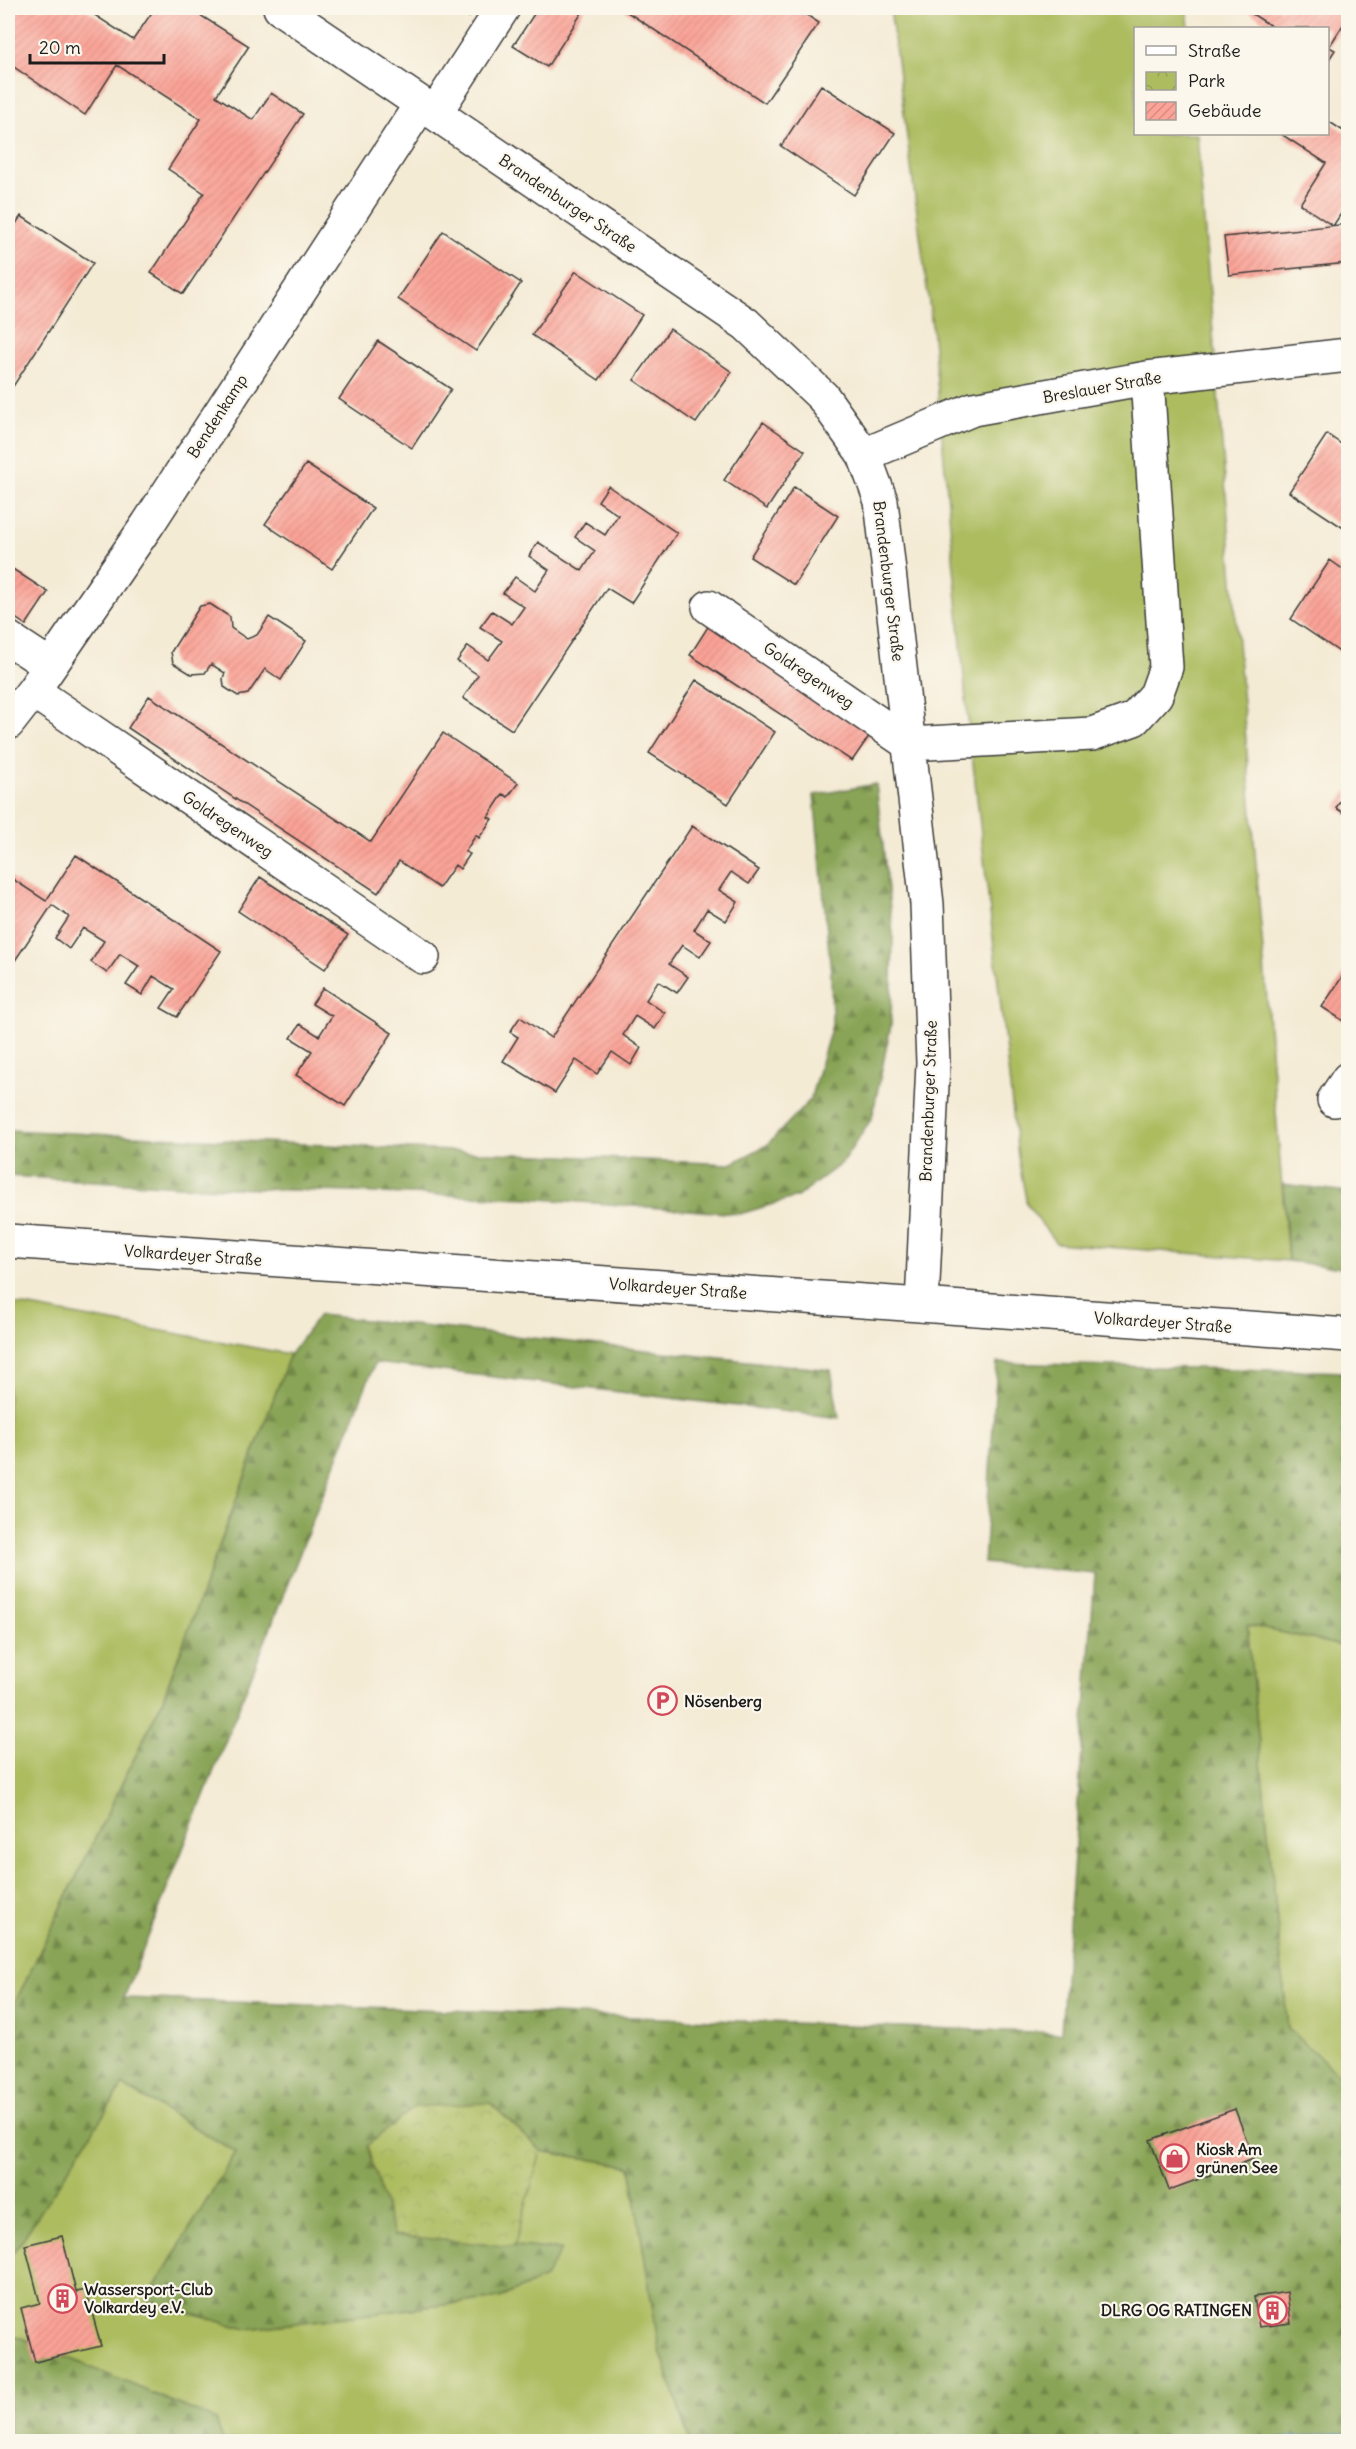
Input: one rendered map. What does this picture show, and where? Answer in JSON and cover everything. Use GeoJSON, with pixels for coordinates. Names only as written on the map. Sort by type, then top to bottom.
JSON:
{"type":"FeatureCollection","features":[{"type":"Feature","properties":{"kind":"street","name":"Brandenburger Straße"},"geometry":{"type":"LineString","coordinates":[[280,8],[746,324],[823,397],[864,455],[881,501],[927,904],[933,1063],[922,1305]]}},
{"type":"Feature","properties":{"kind":"street","name":"Bendenkamp"},"geometry":{"type":"LineString","coordinates":[[8,723],[148,524],[428,109],[503,8]]}},
{"type":"Feature","properties":{"kind":"street","name":"Breslauer Straße"},"geometry":{"type":"LineString","coordinates":[[864,455],[973,409],[1147,378],[1348,354]]}},
{"type":"Feature","properties":{"kind":"street"},"geometry":{"type":"LineString","coordinates":[[909,744],[1092,734],[1134,719],[1155,695],[1166,667],[1147,378]]}},
{"type":"Feature","properties":{"kind":"street","name":"Goldregenweg"},"geometry":{"type":"LineString","coordinates":[[709,606],[909,744]]}},
{"type":"Feature","properties":{"kind":"street","name":"Goldregenweg"},"geometry":{"type":"LineString","coordinates":[[8,638],[41,678],[423,957]]}},
{"type":"Feature","properties":{"kind":"street","name":"Volkardeyer Straße"},"geometry":{"type":"LineString","coordinates":[[8,1241],[1348,1335]]}},
{"type":"Feature","properties":{"kind":"green space"},"geometry":{"type":"Polygon","coordinates":[[[890,8],[1187,8],[1189,27],[1134,27],[1134,135],[1197,135],[1288,1261],[1056,1243],[1027,1205],[1018,1157],[967,711],[932,326],[890,8]]]}},
{"type":"Feature","properties":{"kind":"green space"},"geometry":{"type":"Polygon","coordinates":[[[876,784],[893,934],[891,1025],[872,1118],[842,1163],[797,1197],[740,1214],[527,1198],[198,1187],[8,1176],[8,1130],[731,1164],[767,1145],[810,1100],[832,1025],[831,973],[814,795],[876,784]]]}},
{"type":"Feature","properties":{"kind":"green space"},"geometry":{"type":"Polygon","coordinates":[[[1283,1184],[1348,1192],[1348,1269],[1288,1261],[1283,1184]]]}},
{"type":"Feature","properties":{"kind":"green space"},"geometry":{"type":"Polygon","coordinates":[[[8,1303],[290,1354],[162,1701],[8,2017],[8,1303]]]}},
{"type":"Feature","properties":{"kind":"green space"},"geometry":{"type":"Polygon","coordinates":[[[319,1315],[831,1370],[839,1418],[375,1363],[124,1998],[1061,2033],[1095,1574],[984,1563],[997,1363],[1348,1372],[1348,1647],[1247,1625],[1288,2029],[1348,2082],[1348,2432],[1254,2442],[690,2441],[659,2348],[630,2166],[541,2151],[490,2103],[394,2235],[561,2250],[545,2278],[499,2298],[247,2329],[146,2301],[236,2152],[123,2085],[8,2262],[8,2017],[162,1702],[290,1354],[319,1315]]]}},
{"type":"Feature","properties":{"kind":"green space"},"geometry":{"type":"Polygon","coordinates":[[[1247,1625],[1348,1647],[1348,2082],[1288,2030],[1247,1625]]]}},
{"type":"Feature","properties":{"kind":"green space"},"geometry":{"type":"Polygon","coordinates":[[[122,2085],[236,2152],[146,2301],[247,2329],[499,2298],[545,2278],[560,2250],[514,2247],[541,2151],[630,2166],[659,2348],[690,2441],[223,2441],[216,2420],[9,2333],[8,2262],[122,2085]]]}},
{"type":"Feature","properties":{"kind":"green space"},"geometry":{"type":"Polygon","coordinates":[[[490,2103],[541,2151],[514,2247],[394,2235],[367,2146],[414,2107],[490,2103]]]}},
{"type":"Feature","properties":{"kind":"green space"},"geometry":{"type":"Polygon","coordinates":[[[8,2322],[9,2333],[216,2420],[223,2441],[8,2441],[8,2322]]]}},
{"type":"Feature","properties":{"kind":"water"},"geometry":{"type":"Polygon","coordinates":[[[1348,2432],[1348,2441],[1254,2441],[1348,2432]]]}},
{"type":"Feature","properties":{"kind":"building"},"geometry":{"type":"Polygon","coordinates":[[[8,8],[84,8],[133,40],[155,8],[189,8],[249,46],[216,96],[253,120],[271,93],[303,114],[183,294],[151,273],[204,193],[168,169],[201,119],[117,65],[85,115],[8,63],[8,8]]]}},
{"type":"Feature","properties":{"kind":"building"},"geometry":{"type":"Polygon","coordinates":[[[455,8],[475,8],[469,17],[455,8]]]}},
{"type":"Feature","properties":{"kind":"building"},"geometry":{"type":"Polygon","coordinates":[[[538,8],[585,8],[547,67],[513,46],[538,8]]]}},
{"type":"Feature","properties":{"kind":"building"},"geometry":{"type":"Polygon","coordinates":[[[621,8],[796,8],[819,23],[765,103],[621,8]]]}},
{"type":"Feature","properties":{"kind":"building"},"geometry":{"type":"Polygon","coordinates":[[[1243,8],[1348,8],[1348,17],[1329,47],[1329,27],[1272,27],[1243,8]]]}},
{"type":"Feature","properties":{"kind":"building"},"geometry":{"type":"Polygon","coordinates":[[[1329,47],[1335,50],[1329,59],[1329,47]]]}},
{"type":"Feature","properties":{"kind":"building"},"geometry":{"type":"Polygon","coordinates":[[[821,85],[895,133],[854,195],[781,146],[821,85]]]}},
{"type":"Feature","properties":{"kind":"building"},"geometry":{"type":"Polygon","coordinates":[[[1329,122],[1348,134],[1348,203],[1333,226],[1300,204],[1326,163],[1283,135],[1329,135],[1329,122]]]}},
{"type":"Feature","properties":{"kind":"building"},"geometry":{"type":"Polygon","coordinates":[[[21,216],[93,263],[12,388],[8,385],[8,236],[21,216]]]}},
{"type":"Feature","properties":{"kind":"building"},"geometry":{"type":"Polygon","coordinates":[[[1348,224],[1348,263],[1229,275],[1224,237],[1348,224]]]}},
{"type":"Feature","properties":{"kind":"building"},"geometry":{"type":"Polygon","coordinates":[[[443,231],[521,283],[476,351],[398,299],[443,231]]]}},
{"type":"Feature","properties":{"kind":"building"},"geometry":{"type":"Polygon","coordinates":[[[576,271],[642,315],[599,380],[532,335],[576,271]]]}},
{"type":"Feature","properties":{"kind":"building"},"geometry":{"type":"Polygon","coordinates":[[[670,329],[732,372],[696,423],[634,380],[670,329]]]}},
{"type":"Feature","properties":{"kind":"building"},"geometry":{"type":"Polygon","coordinates":[[[378,341],[451,389],[412,448],[339,399],[378,341]]]}},
{"type":"Feature","properties":{"kind":"building"},"geometry":{"type":"Polygon","coordinates":[[[763,422],[805,451],[767,509],[724,480],[763,422]]]}},
{"type":"Feature","properties":{"kind":"building"},"geometry":{"type":"Polygon","coordinates":[[[1327,434],[1348,449],[1348,531],[1289,492],[1327,434]]]}},
{"type":"Feature","properties":{"kind":"building"},"geometry":{"type":"Polygon","coordinates":[[[306,464],[373,508],[332,569],[265,524],[306,464]]]}},
{"type":"Feature","properties":{"kind":"building"},"geometry":{"type":"Polygon","coordinates":[[[608,486],[677,533],[631,603],[607,588],[512,730],[463,698],[478,675],[457,661],[468,646],[488,660],[502,641],[480,627],[492,611],[512,624],[524,607],[503,593],[515,577],[535,591],[549,570],[529,556],[538,542],[582,571],[595,551],[575,537],[585,522],[605,535],[618,515],[598,501],[608,486]]]}},
{"type":"Feature","properties":{"kind":"building"},"geometry":{"type":"Polygon","coordinates":[[[794,487],[838,516],[794,585],[750,557],[794,487]]]}},
{"type":"Feature","properties":{"kind":"building"},"geometry":{"type":"Polygon","coordinates":[[[1330,560],[1348,573],[1347,657],[1291,619],[1330,560]]]}},
{"type":"Feature","properties":{"kind":"building"},"geometry":{"type":"Polygon","coordinates":[[[8,566],[48,592],[26,625],[8,613],[8,566]]]}},
{"type":"Feature","properties":{"kind":"building"},"geometry":{"type":"Polygon","coordinates":[[[210,604],[230,617],[231,628],[247,639],[257,635],[269,617],[306,641],[281,680],[265,669],[248,694],[238,696],[224,687],[225,673],[211,664],[205,673],[191,674],[173,663],[171,652],[200,606],[210,604]]]}},
{"type":"Feature","properties":{"kind":"building"},"geometry":{"type":"Polygon","coordinates":[[[711,622],[874,729],[852,761],[690,655],[711,622]]]}},
{"type":"Feature","properties":{"kind":"building"},"geometry":{"type":"Polygon","coordinates":[[[696,680],[775,732],[728,804],[649,753],[696,680]]]}},
{"type":"Feature","properties":{"kind":"building"},"geometry":{"type":"Polygon","coordinates":[[[149,696],[371,842],[443,733],[518,783],[508,797],[503,794],[488,817],[492,819],[479,838],[476,835],[465,852],[470,854],[460,869],[455,865],[439,888],[399,861],[378,893],[128,728],[149,696]]]}},
{"type":"Feature","properties":{"kind":"building"},"geometry":{"type":"Polygon","coordinates":[[[1348,789],[1348,816],[1336,808],[1348,789]]]}},
{"type":"Feature","properties":{"kind":"building"},"geometry":{"type":"Polygon","coordinates":[[[692,826],[759,870],[749,884],[731,872],[719,890],[738,902],[726,921],[707,909],[694,930],[711,941],[700,957],[682,945],[669,964],[688,977],[677,993],[658,981],[646,1000],[665,1013],[655,1029],[635,1016],[623,1035],[641,1048],[631,1065],[612,1052],[597,1074],[576,1060],[555,1093],[503,1061],[518,1037],[510,1032],[520,1017],[551,1038],[692,826]]]}},
{"type":"Feature","properties":{"kind":"building"},"geometry":{"type":"Polygon","coordinates":[[[76,855],[221,951],[177,1017],[161,1008],[174,989],[153,976],[142,995],[126,985],[139,966],[120,954],[107,973],[91,962],[104,941],[83,928],[69,949],[55,938],[69,917],[52,905],[8,971],[8,876],[46,901],[76,855]]]}},
{"type":"Feature","properties":{"kind":"building"},"geometry":{"type":"Polygon","coordinates":[[[260,877],[348,935],[325,969],[238,911],[260,877]]]}},
{"type":"Feature","properties":{"kind":"building"},"geometry":{"type":"Polygon","coordinates":[[[1348,968],[1348,1024],[1322,1007],[1348,968]]]}},
{"type":"Feature","properties":{"kind":"building"},"geometry":{"type":"Polygon","coordinates":[[[323,988],[392,1033],[345,1106],[296,1075],[312,1051],[291,1038],[300,1024],[319,1036],[332,1016],[312,1004],[323,988]]]}},
{"type":"Feature","properties":{"kind":"building"},"geometry":{"type":"Polygon","coordinates":[[[1235,2109],[1254,2159],[1169,2190],[1150,2140],[1235,2109]]]}},
{"type":"Feature","properties":{"kind":"building","name":"Wassersport-Club Volkardey e.V."},"geometry":{"type":"Polygon","coordinates":[[[62,2236],[76,2292],[86,2290],[101,2346],[35,2362],[21,2308],[40,2303],[25,2245],[62,2236]]]}},
{"type":"Feature","properties":{"kind":"building","name":"DLRG OG RATINGEN"},"geometry":{"type":"Polygon","coordinates":[[[1287,2292],[1291,2323],[1259,2327],[1254,2297],[1287,2292]]]}},
{"type":"Feature","properties":{"kind":"place","name":"Nösenberg"},"geometry":{"type":"Point","coordinates":[663,1701]}},
{"type":"Feature","properties":{"kind":"place","name":"Kiosk Am grünen See"},"geometry":{"type":"Point","coordinates":[1175,2158]}},
{"type":"Feature","properties":{"kind":"place","name":"Wassersport-Club Volkardey e.V."},"geometry":{"type":"Point","coordinates":[63,2298]}},
{"type":"Feature","properties":{"kind":"place","name":"DLRG OG RATINGEN"},"geometry":{"type":"Point","coordinates":[1273,2310]}}]}
